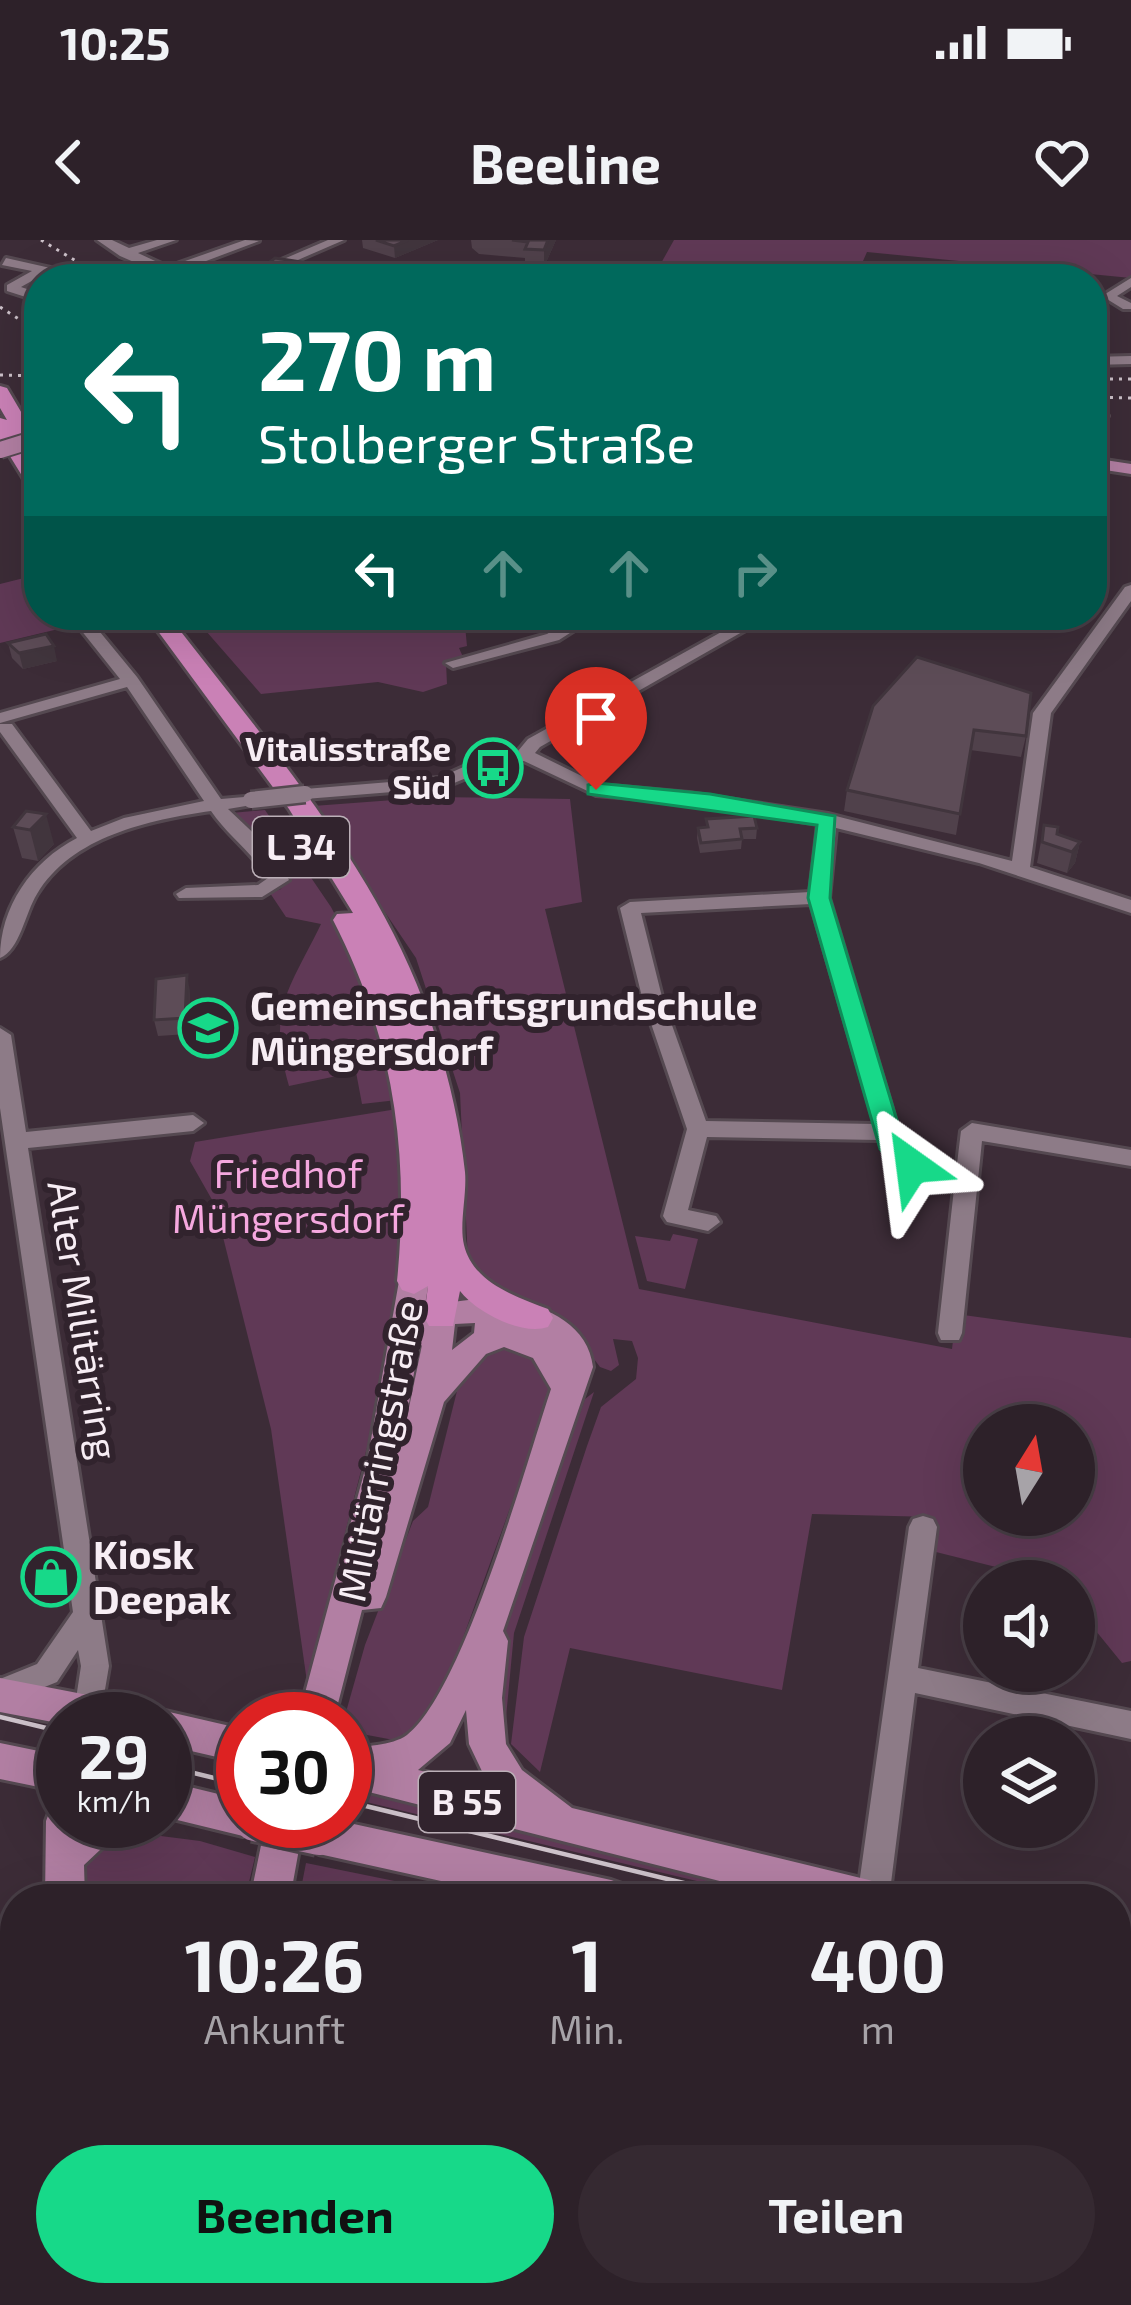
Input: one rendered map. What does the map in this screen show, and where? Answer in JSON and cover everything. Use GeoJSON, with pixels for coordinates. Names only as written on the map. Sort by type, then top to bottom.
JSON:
{"type":"FeatureCollection","features":[{"type":"Feature","properties":{"kind":"highway"},"geometry":{"type":"LineString","coordinates":[[0,380],[24,401]]}},
{"type":"Feature","properties":{"kind":"highway"},"geometry":{"type":"LineString","coordinates":[[0,392],[14,451]]}},
{"type":"Feature","properties":{"kind":"highway"},"geometry":{"type":"LineString","coordinates":[[0,424],[14,451]]}},
{"type":"Feature","properties":{"kind":"highway","name":"Militärringstraße"},"geometry":{"type":"LineString","coordinates":[[142,630],[297,841],[367,954],[397,1030],[412,1109],[421,1228],[414,1281]]}},
{"type":"Feature","properties":{"kind":"highway","name":"Militärringstraße"},"geometry":{"type":"LineString","coordinates":[[168,630],[320,838],[392,951],[439,1094],[449,1172],[441,1317]]}},
{"type":"Feature","properties":{"kind":"highway"},"geometry":{"type":"LineString","coordinates":[[448,1249],[483,1297],[522,1326]]}},
{"type":"Feature","properties":{"kind":"main road"},"geometry":{"type":"LineString","coordinates":[[372,1765],[425,1748],[492,1617],[567,1389],[544,1349],[522,1326],[441,1317],[425,1308],[414,1281]]}},
{"type":"Feature","properties":{"kind":"main road","name":"Militärringstraße"},"geometry":{"type":"LineString","coordinates":[[324,1692],[408,1340],[414,1281]]}},
{"type":"Feature","properties":{"kind":"main road"},"geometry":{"type":"LineString","coordinates":[[408,1340],[441,1317]]}},
{"type":"Feature","properties":{"kind":"main road","name":"Militärringstraße"},"geometry":{"type":"LineString","coordinates":[[338,1648],[371,1593],[430,1396],[441,1317]]}},
{"type":"Feature","properties":{"kind":"main road"},"geometry":{"type":"LineString","coordinates":[[430,1396],[476,1345],[522,1326]]}},
{"type":"Feature","properties":{"kind":"main road"},"geometry":{"type":"LineString","coordinates":[[492,1617],[481,1726],[487,1757],[510,1785],[589,1834]]}},
{"type":"Feature","properties":{"kind":"main road"},"geometry":{"type":"LineString","coordinates":[[0,1693],[36,1702]]}},
{"type":"Feature","properties":{"kind":"main road"},"geometry":{"type":"LineString","coordinates":[[0,1761],[36,1768]]}},
{"type":"Feature","properties":{"kind":"main road","name":"B 55"},"geometry":{"type":"LineString","coordinates":[[372,1776],[589,1834],[806,1884]]}},
{"type":"Feature","properties":{"kind":"main road","name":"B 55"},"geometry":{"type":"LineString","coordinates":[[372,1844],[546,1884]]}},
{"type":"Feature","properties":{"kind":"main road"},"geometry":{"type":"LineString","coordinates":[[65,1884],[67,1848]]}},
{"type":"Feature","properties":{"kind":"main road"},"geometry":{"type":"LineString","coordinates":[[277,1884],[293,1848]]}},
{"type":"Feature","properties":{"kind":"street"},"geometry":{"type":"LineString","coordinates":[[103,240],[148,264]]}},
{"type":"Feature","properties":{"kind":"street"},"geometry":{"type":"LineString","coordinates":[[124,253],[170,240]]}},
{"type":"Feature","properties":{"kind":"street"},"geometry":{"type":"LineString","coordinates":[[278,264],[338,240]]}},
{"type":"Feature","properties":{"kind":"street"},"geometry":{"type":"LineString","coordinates":[[190,264],[256,242]]}},
{"type":"Feature","properties":{"kind":"street"},"geometry":{"type":"LineString","coordinates":[[285,251],[302,254]]}},
{"type":"Feature","properties":{"kind":"street"},"geometry":{"type":"LineString","coordinates":[[6,262],[24,266]]}},
{"type":"Feature","properties":{"kind":"street"},"geometry":{"type":"LineString","coordinates":[[1131,282],[1108,296],[1129,299],[1131,325]]}},
{"type":"Feature","properties":{"kind":"street"},"geometry":{"type":"LineString","coordinates":[[1107,623],[1131,590]]}},
{"type":"Feature","properties":{"kind":"street"},"geometry":{"type":"LineString","coordinates":[[89,630],[220,804],[230,825],[262,851],[279,880],[262,890],[186,894]]}},
{"type":"Feature","properties":{"kind":"street"},"geometry":{"type":"LineString","coordinates":[[463,656],[565,630]]}},
{"type":"Feature","properties":{"kind":"street"},"geometry":{"type":"LineString","coordinates":[[524,756],[534,742],[737,630]]}},
{"type":"Feature","properties":{"kind":"street"},"geometry":{"type":"LineString","coordinates":[[1020,869],[1042,712],[1102,630]]}},
{"type":"Feature","properties":{"kind":"street"},"geometry":{"type":"LineString","coordinates":[[87,839],[3,723],[130,681]]}},
{"type":"Feature","properties":{"kind":"street"},"geometry":{"type":"LineString","coordinates":[[0,952],[32,886],[87,839],[220,804],[428,784],[496,759],[524,756],[542,760],[596,790],[710,800],[828,820],[1020,869],[1131,908]]}},
{"type":"Feature","properties":{"kind":"street"},"geometry":{"type":"LineString","coordinates":[[828,820],[819,898],[887,1132],[902,1161],[968,1174]]}},
{"type":"Feature","properties":{"kind":"street"},"geometry":{"type":"LineString","coordinates":[[708,1222],[675,1216],[698,1129],[652,997],[630,908],[819,898]]}},
{"type":"Feature","properties":{"kind":"street","name":"Alter Militärring"},"geometry":{"type":"LineString","coordinates":[[0,1035],[98,1692]]}},
{"type":"Feature","properties":{"kind":"street"},"geometry":{"type":"LineString","coordinates":[[17,1141],[193,1124]]}},
{"type":"Feature","properties":{"kind":"street"},"geometry":{"type":"LineString","coordinates":[[698,1129],[887,1132]]}},
{"type":"Feature","properties":{"kind":"street"},"geometry":{"type":"LineString","coordinates":[[950,1333],[972,1131],[1131,1158]]}},
{"type":"Feature","properties":{"kind":"street"},"geometry":{"type":"LineString","coordinates":[[873,1884],[923,1527]]}},
{"type":"Feature","properties":{"kind":"street"},"geometry":{"type":"LineString","coordinates":[[0,1693],[47,1673],[85,1617]]}},
{"type":"Feature","properties":{"kind":"street"},"geometry":{"type":"LineString","coordinates":[[904,1678],[1131,1725]]}},
{"type":"Feature","properties":{"kind":"green space"},"geometry":{"type":"Polygon","coordinates":[[[674,240],[1131,240],[1131,278],[1107,276],[1107,264],[989,264],[867,252],[862,264],[661,264],[674,240]]]}},
{"type":"Feature","properties":{"kind":"green space"},"geometry":{"type":"Polygon","coordinates":[[[24,578],[24,630],[54,630],[0,643],[0,584],[24,578]]]}},
{"type":"Feature","properties":{"kind":"green space"},"geometry":{"type":"Polygon","coordinates":[[[205,630],[465,630],[467,646],[459,648],[463,657],[446,663],[447,684],[423,692],[378,682],[261,694],[205,630]]]}},
{"type":"Feature","properties":{"kind":"green space"},"geometry":{"type":"Polygon","coordinates":[[[434,797],[570,799],[582,902],[545,909],[639,1289],[952,1349],[956,1314],[1131,1338],[1131,1661],[1122,1663],[1095,1630],[1095,1560],[968,1560],[932,1551],[934,1517],[812,1514],[782,1690],[570,1648],[540,1772],[511,1744],[524,1637],[601,1407],[636,1379],[638,1358],[632,1341],[613,1339],[619,1365],[611,1371],[600,1367],[564,1319],[484,1287],[468,1261],[460,1093],[416,958],[313,806],[434,797]]]}},
{"type":"Feature","properties":{"kind":"green space"},"geometry":{"type":"Polygon","coordinates":[[[265,810],[331,907],[358,959],[397,1100],[362,1104],[356,1072],[289,1086],[280,1038],[284,1002],[321,924],[286,917],[270,893],[281,889],[284,880],[231,813],[265,810]]]}},
{"type":"Feature","properties":{"kind":"green space","name":"Friedhof Müngersdorf"},"geometry":{"type":"Polygon","coordinates":[[[397,1109],[405,1214],[396,1334],[307,1682],[271,1429],[215,1205],[190,1161],[195,1142],[397,1109]]]}},
{"type":"Feature","properties":{"kind":"green space"},"geometry":{"type":"Polygon","coordinates":[[[673,1234],[698,1239],[685,1289],[647,1281],[635,1236],[670,1241],[673,1234]]]}},
{"type":"Feature","properties":{"kind":"green space"},"geometry":{"type":"Polygon","coordinates":[[[488,1343],[532,1347],[554,1387],[435,1715],[415,1744],[372,1736],[372,1692],[352,1692],[413,1521],[428,1507],[462,1371],[488,1343]]]}},
{"type":"Feature","properties":{"kind":"green space"},"geometry":{"type":"Polygon","coordinates":[[[594,1392],[514,1633],[503,1749],[499,1657],[506,1617],[585,1399],[594,1392]]]}},
{"type":"Feature","properties":{"kind":"green space"},"geometry":{"type":"Polygon","coordinates":[[[372,1794],[732,1884],[709,1884],[372,1803],[372,1794]]]}},
{"type":"Feature","properties":{"kind":"green space"},"geometry":{"type":"Polygon","coordinates":[[[192,1840],[255,1857],[249,1884],[78,1884],[79,1867],[92,1848],[192,1848],[192,1840]]]}},
{"type":"Feature","properties":{"kind":"green space"},"geometry":{"type":"Polygon","coordinates":[[[306,1863],[409,1884],[302,1884],[306,1863]]]}},
{"type":"Feature","properties":{"kind":"building"},"geometry":{"type":"Polygon","coordinates":[[[376,240],[408,240],[394,246],[376,240]]]}},
{"type":"Feature","properties":{"kind":"building"},"geometry":{"type":"Polygon","coordinates":[[[512,240],[548,240],[544,250],[525,249],[528,242],[512,240]]]}},
{"type":"Feature","properties":{"kind":"building"},"geometry":{"type":"Polygon","coordinates":[[[275,258],[314,264],[267,264],[275,258]]]}},
{"type":"Feature","properties":{"kind":"building"},"geometry":{"type":"Polygon","coordinates":[[[46,634],[54,646],[19,653],[8,643],[46,634]]]}},
{"type":"Feature","properties":{"kind":"building"},"geometry":{"type":"Polygon","coordinates":[[[917,657],[1031,693],[1026,736],[974,730],[960,814],[847,790],[873,706],[917,657]]]}},
{"type":"Feature","properties":{"kind":"building"},"geometry":{"type":"Polygon","coordinates":[[[26,811],[46,814],[30,830],[13,827],[26,811]]]}},
{"type":"Feature","properties":{"kind":"building"},"geometry":{"type":"Polygon","coordinates":[[[754,816],[757,828],[740,829],[742,839],[701,843],[698,828],[708,827],[706,819],[754,816]]]}},
{"type":"Feature","properties":{"kind":"building"},"geometry":{"type":"Polygon","coordinates":[[[1044,825],[1058,827],[1057,834],[1080,842],[1072,852],[1042,842],[1044,825]]]}},
{"type":"Feature","properties":{"kind":"building"},"geometry":{"type":"Polygon","coordinates":[[[187,975],[185,1018],[154,1020],[156,979],[187,975]]]}},
{"type":"Feature","properties":{"kind":"tram line"},"geometry":{"type":"LineString","coordinates":[[0,1717],[36,1726]]}},
{"type":"Feature","properties":{"kind":"tram line"},"geometry":{"type":"LineString","coordinates":[[192,1773],[216,1778]]}},
{"type":"Feature","properties":{"kind":"tram line"},"geometry":{"type":"LineString","coordinates":[[372,1808],[688,1884]]}},
{"type":"Feature","properties":{"kind":"railway"},"geometry":{"type":"LineString","coordinates":[[41,240],[81,264]]}},
{"type":"Feature","properties":{"kind":"railway"},"geometry":{"type":"LineString","coordinates":[[0,307],[24,322]]}},
{"type":"Feature","properties":{"kind":"railway"},"geometry":{"type":"LineString","coordinates":[[0,375],[24,376]]}},
{"type":"Feature","properties":{"kind":"railway"},"geometry":{"type":"LineString","coordinates":[[1107,379],[1131,379]]}},
{"type":"Feature","properties":{"kind":"railway"},"geometry":{"type":"LineString","coordinates":[[1107,397],[1131,398]]}},
{"type":"Feature","properties":{"kind":"place","name":"Vitalisstraße Süd"},"geometry":{"type":"Point","coordinates":[493,768]}},
{"type":"Feature","properties":{"kind":"place","name":"Gemeinschaftsgrundschule Müngersdorf"},"geometry":{"type":"Point","coordinates":[208,1028]}},
{"type":"Feature","properties":{"kind":"place","name":"Kiosk Deepak"},"geometry":{"type":"Point","coordinates":[51,1577]}},
{"type":"Feature","properties":{"kind":"route"},"geometry":{"type":"LineString","coordinates":[[596,790],[710,800],[828,820],[819,898],[892,1149],[912,1166]]}}]}
